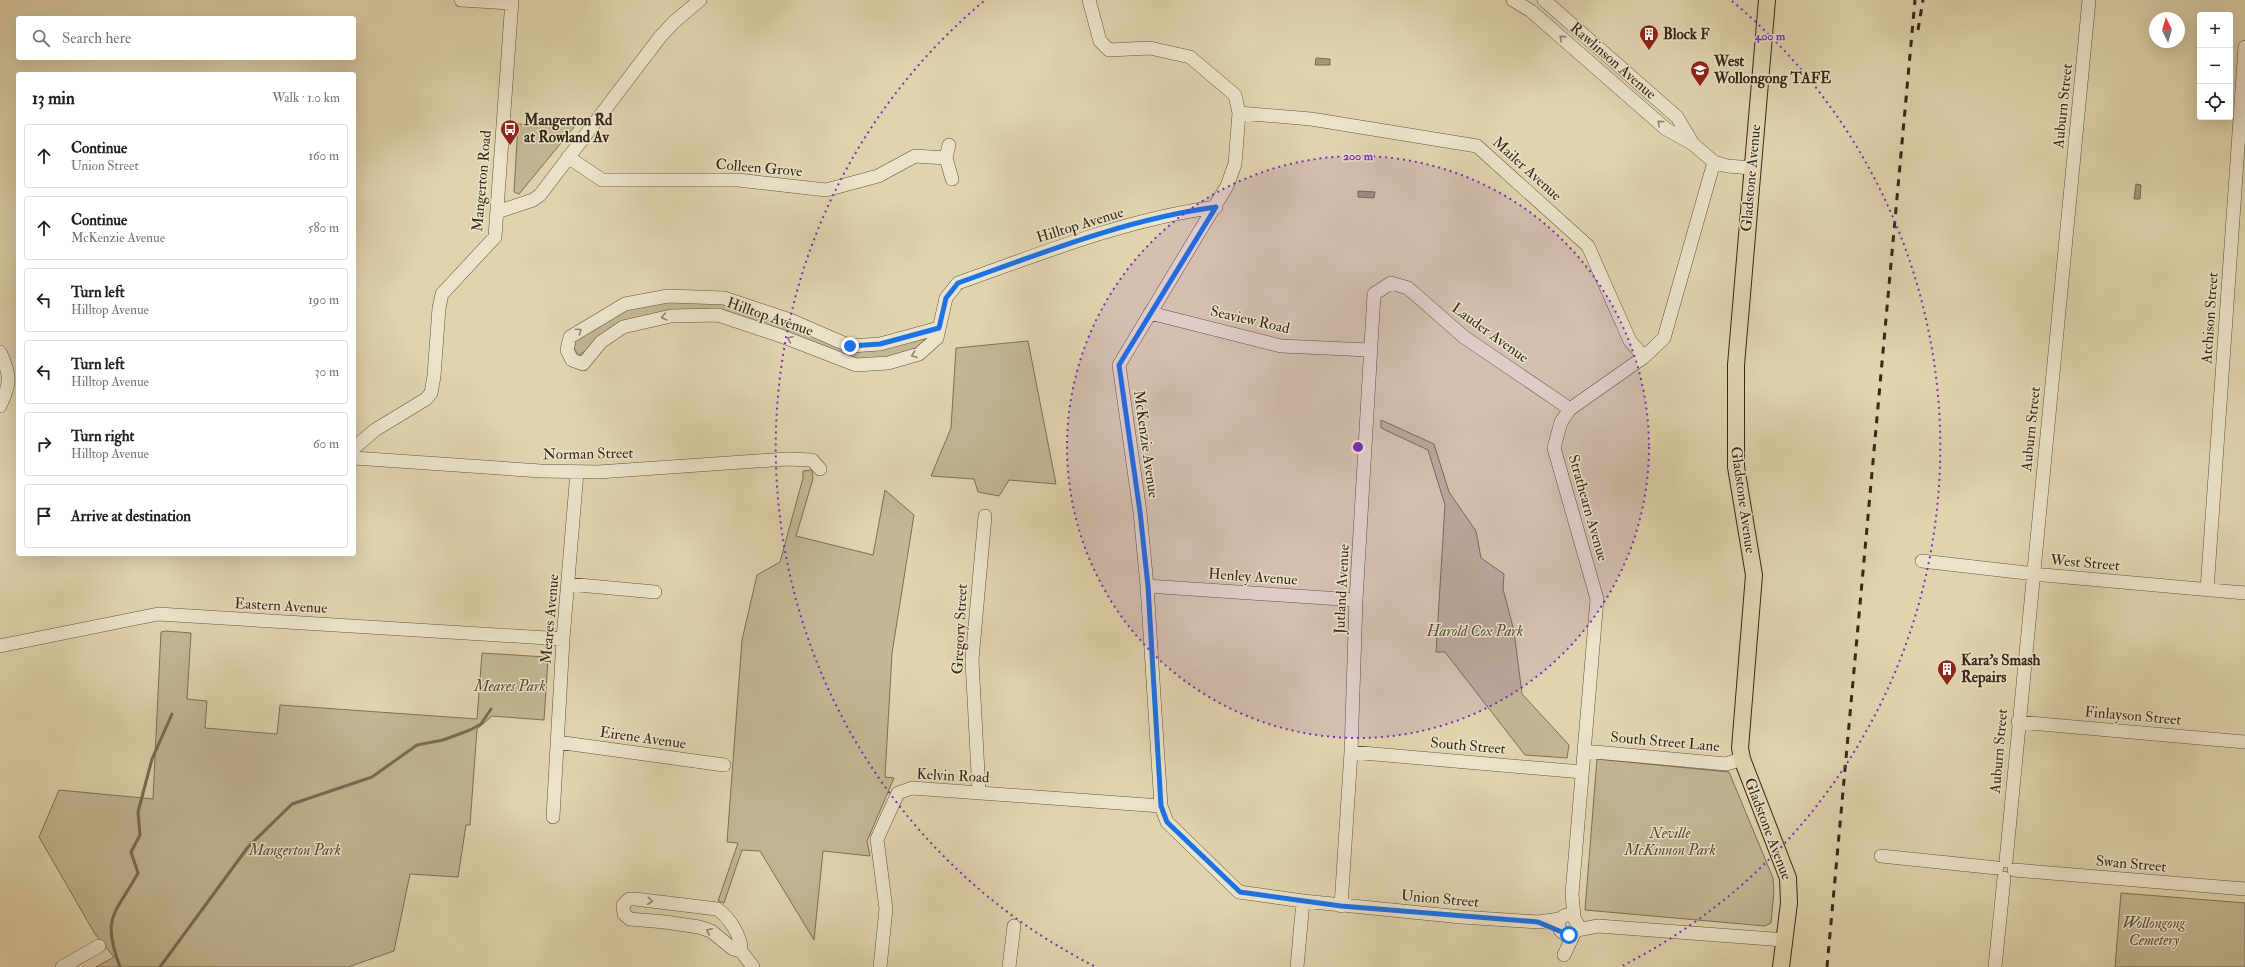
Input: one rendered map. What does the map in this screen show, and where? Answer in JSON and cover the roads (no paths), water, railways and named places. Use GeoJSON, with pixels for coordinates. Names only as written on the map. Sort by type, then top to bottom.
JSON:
{"type":"FeatureCollection","features":[{"type":"Feature","properties":{"kind":"main road","name":"Gladstone Avenue"},"geometry":{"type":"LineString","coordinates":[[1767,0],[1736,365],[1736,466],[1754,575],[1740,734],[1742,759],[1788,878],[1790,895],[1781,967]]}},
{"type":"Feature","properties":{"kind":"street"},"geometry":{"type":"LineString","coordinates":[[461,0],[512,2]]}},
{"type":"Feature","properties":{"kind":"street"},"geometry":{"type":"LineString","coordinates":[[497,212],[533,200],[540,195],[660,37],[674,22],[700,0]]}},
{"type":"Feature","properties":{"kind":"street","name":"McKenzie Avenue"},"geometry":{"type":"LineString","coordinates":[[1088,0],[1100,41],[1109,50],[1150,48],[1190,57],[1235,96],[1239,113],[1235,164],[1227,186],[1216,207],[1119,365],[1140,512],[1148,586],[1161,806],[1167,822],[1240,892],[1341,906]]}},
{"type":"Feature","properties":{"kind":"street","name":"Rawlinson Avenue"},"geometry":{"type":"LineString","coordinates":[[1513,0],[1531,11],[1666,129],[1693,144],[1714,162],[1727,166],[1752,168]]}},
{"type":"Feature","properties":{"kind":"street","name":"Rawlinson Avenue"},"geometry":{"type":"LineString","coordinates":[[1544,0],[1677,117],[1693,144]]}},
{"type":"Feature","properties":{"kind":"street","name":"Auburn Street"},"geometry":{"type":"LineString","coordinates":[[1995,967],[2089,0]]}},
{"type":"Feature","properties":{"kind":"street","name":"Mangerton Road"},"geometry":{"type":"LineString","coordinates":[[356,446],[375,430],[420,404],[431,393],[434,376],[440,300],[447,288],[495,237],[512,2]]}},
{"type":"Feature","properties":{"kind":"street","name":"Atchison Street"},"geometry":{"type":"LineString","coordinates":[[2207,590],[2245,47]]}},
{"type":"Feature","properties":{"kind":"street","name":"Mailer Avenue"},"geometry":{"type":"LineString","coordinates":[[1239,113],[1311,119],[1477,146],[1588,246],[1630,341],[1644,357]]}},
{"type":"Feature","properties":{"kind":"street","name":"Colleen Grove"},"geometry":{"type":"LineString","coordinates":[[568,157],[602,180],[738,180],[826,190],[878,176],[915,156],[948,152],[952,179]]}},
{"type":"Feature","properties":{"kind":"street","name":"Strathearn Avenue"},"geometry":{"type":"LineString","coordinates":[[1568,925],[1572,894],[1597,599],[1554,448],[1561,422],[1570,409],[1644,357],[1664,338],[1714,162]]}},
{"type":"Feature","properties":{"kind":"street","name":"Hilltop Avenue"},"geometry":{"type":"LineString","coordinates":[[939,328],[880,344],[850,346],[790,320],[724,298],[668,296],[624,304],[570,337],[567,350],[572,360],[583,364],[601,342],[623,327],[671,316],[718,315],[781,336],[856,365],[888,363],[919,354],[937,338],[946,298],[958,283],[1090,236],[1196,209],[1216,207]]}},
{"type":"Feature","properties":{"kind":"street","name":"Jutland Avenue"},"geometry":{"type":"LineString","coordinates":[[1341,906],[1351,752],[1356,600],[1369,350],[1374,294],[1391,283]]}},
{"type":"Feature","properties":{"kind":"street","name":"Lauder Avenue"},"geometry":{"type":"LineString","coordinates":[[1391,283],[1408,288],[1464,337],[1570,409]]}},
{"type":"Feature","properties":{"kind":"street","name":"Seaview Road"},"geometry":{"type":"LineString","coordinates":[[1150,313],[1281,346],[1369,350]]}},
{"type":"Feature","properties":{"kind":"street"},"geometry":{"type":"LineString","coordinates":[[0,352],[14,384],[0,406]]}},
{"type":"Feature","properties":{"kind":"street","name":"Norman Street"},"geometry":{"type":"LineString","coordinates":[[356,458],[541,471],[577,472],[787,459],[812,460],[820,468]]}},
{"type":"Feature","properties":{"kind":"street","name":"Meares Avenue"},"geometry":{"type":"LineString","coordinates":[[553,817],[563,639],[577,472]]}},
{"type":"Feature","properties":{"kind":"street","name":"Gregory Street"},"geometry":{"type":"LineString","coordinates":[[979,792],[972,660],[985,516]]}},
{"type":"Feature","properties":{"kind":"street","name":"West Street"},"geometry":{"type":"LineString","coordinates":[[1922,561],[2034,574],[2245,593]]}},
{"type":"Feature","properties":{"kind":"street"},"geometry":{"type":"LineString","coordinates":[[568,584],[655,592]]}},
{"type":"Feature","properties":{"kind":"street","name":"Henley Avenue"},"geometry":{"type":"LineString","coordinates":[[1148,586],[1356,600]]}},
{"type":"Feature","properties":{"kind":"street","name":"Eastern Avenue"},"geometry":{"type":"LineString","coordinates":[[0,646],[158,614],[563,639]]}},
{"type":"Feature","properties":{"kind":"street","name":"Finlayson Street"},"geometry":{"type":"LineString","coordinates":[[2018,722],[2245,742]]}},
{"type":"Feature","properties":{"kind":"street","name":"Eirene Avenue"},"geometry":{"type":"LineString","coordinates":[[557,742],[724,765]]}},
{"type":"Feature","properties":{"kind":"street","name":"South Street Lane"},"geometry":{"type":"LineString","coordinates":[[1584,751],[1726,764],[1742,759]]}},
{"type":"Feature","properties":{"kind":"street","name":"South Street"},"geometry":{"type":"LineString","coordinates":[[1351,752],[1582,772]]}},
{"type":"Feature","properties":{"kind":"street","name":"Kelvin Road"},"geometry":{"type":"LineString","coordinates":[[880,967],[886,909],[877,839],[898,793],[912,788],[1161,806]]}},
{"type":"Feature","properties":{"kind":"street","name":"Swan Street"},"geometry":{"type":"LineString","coordinates":[[1881,856],[2005,869],[2245,889]]}},
{"type":"Feature","properties":{"kind":"street"},"geometry":{"type":"LineString","coordinates":[[742,951],[733,949],[711,931],[699,927],[630,919],[624,914],[623,905],[629,899],[635,899],[717,909],[723,913],[742,942],[742,951],[753,967]]}},
{"type":"Feature","properties":{"kind":"street"},"geometry":{"type":"LineString","coordinates":[[1297,967],[1303,901]]}},
{"type":"Feature","properties":{"kind":"street","name":"Union Street"},"geometry":{"type":"LineString","coordinates":[[1341,906],[1568,925],[1785,940]]}},
{"type":"Feature","properties":{"kind":"street"},"geometry":{"type":"LineString","coordinates":[[1563,961],[1568,925]]}},
{"type":"Feature","properties":{"kind":"street"},"geometry":{"type":"LineString","coordinates":[[1009,967],[1014,926]]}},
{"type":"Feature","properties":{"kind":"street"},"geometry":{"type":"LineString","coordinates":[[62,967],[99,946]]}},
{"type":"Feature","properties":{"kind":"waterway"},"geometry":{"type":"LineString","coordinates":[[160,967],[248,847],[292,804],[372,777],[417,745],[443,740],[470,730],[481,724],[491,709]]}},
{"type":"Feature","properties":{"kind":"waterway"},"geometry":{"type":"LineString","coordinates":[[120,967],[114,950],[111,926],[117,908],[138,873],[131,852],[140,835],[138,812],[152,759],[172,714]]}},
{"type":"Feature","properties":{"kind":"railway"},"geometry":{"type":"LineString","coordinates":[[1827,967],[1915,0]]}},
{"type":"Feature","properties":{"kind":"railway"},"geometry":{"type":"LineString","coordinates":[[1918,30],[1923,0]]}},
{"type":"Feature","properties":{"kind":"place","name":"Block F"},"geometry":{"type":"Point","coordinates":[1649,51]}},
{"type":"Feature","properties":{"kind":"place","name":"West Wollongong TAFE"},"geometry":{"type":"Point","coordinates":[1700,87]}},
{"type":"Feature","properties":{"kind":"place","name":"Mangerton Rd at Rowland Av"},"geometry":{"type":"Point","coordinates":[510,146]}},
{"type":"Feature","properties":{"kind":"place","name":"Kara's Smash Repairs"},"geometry":{"type":"Point","coordinates":[1947,686]}},
{"type":"Feature","properties":{"kind":"park label","name":"Harold Cox Park"},"geometry":{"type":"Point","coordinates":[1475,631]}},
{"type":"Feature","properties":{"kind":"park label","name":"Meares Park"},"geometry":{"type":"Point","coordinates":[510,686]}},
{"type":"Feature","properties":{"kind":"park label","name":"Neville McKinnon Park"},"geometry":{"type":"Point","coordinates":[1670,842]}},
{"type":"Feature","properties":{"kind":"park label","name":"Mangerton Park"},"geometry":{"type":"Point","coordinates":[295,850]}},
{"type":"Feature","properties":{"kind":"park label","name":"Wollongong Cemetery"},"geometry":{"type":"Point","coordinates":[2154,932]}}]}
